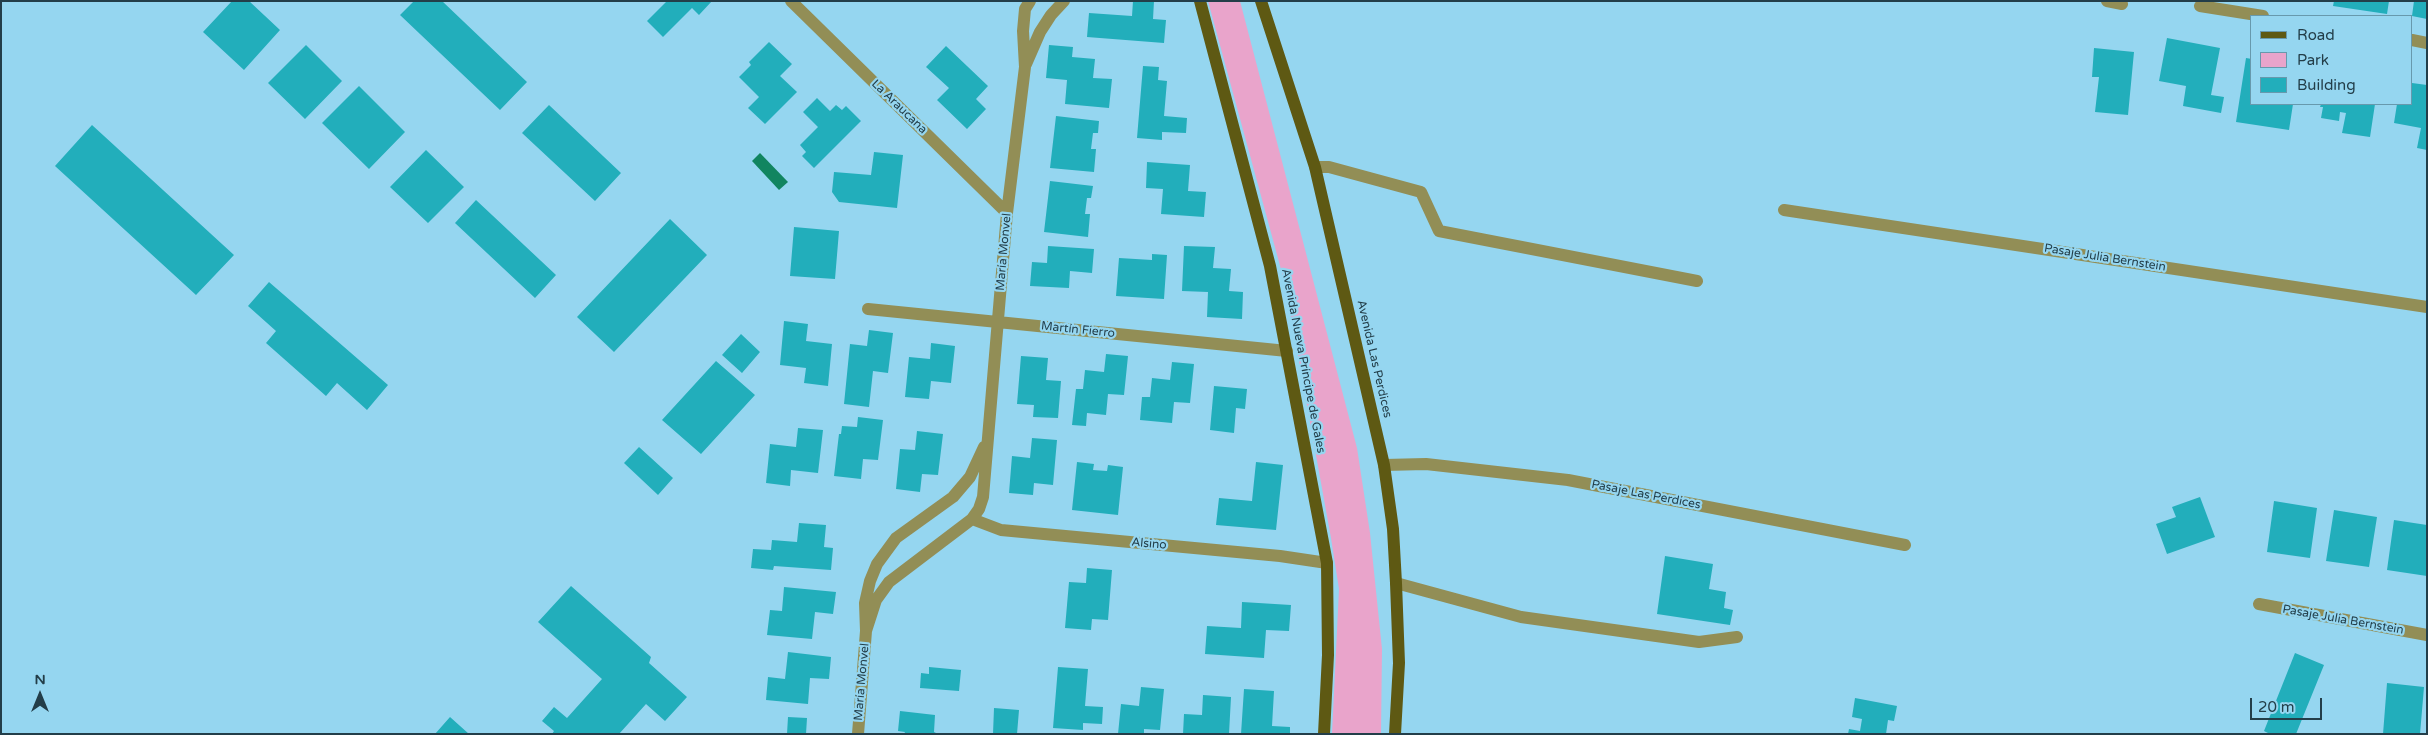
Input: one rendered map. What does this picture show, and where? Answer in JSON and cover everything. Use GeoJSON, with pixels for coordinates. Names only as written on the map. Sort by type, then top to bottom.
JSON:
{"type":"FeatureCollection","features":[{"type":"Feature","properties":{"kind":"main road","name":"Avenida Nueva Príncipe de Gales"},"geometry":{"type":"LineString","coordinates":[[1200,1],[1270,266],[1327,563],[1328,655],[1324,734]]}},
{"type":"Feature","properties":{"kind":"main road","name":"Avenida Las Perdices"},"geometry":{"type":"LineString","coordinates":[[1261,1],[1315,167],[1384,465],[1393,529],[1396,583],[1399,663],[1395,734]]}},
{"type":"Feature","properties":{"kind":"street","name":"La Araucana"},"geometry":{"type":"LineString","coordinates":[[791,1],[1007,213]]}},
{"type":"Feature","properties":{"kind":"street","name":"María Monvel"},"geometry":{"type":"LineString","coordinates":[[866,631],[876,600],[890,582],[972,519],[979,509],[983,497],[1007,213],[1024,67],[1022,31],[1025,8],[1030,1]]}},
{"type":"Feature","properties":{"kind":"street","name":"María Monvel"},"geometry":{"type":"LineString","coordinates":[[1024,67],[1040,32],[1051,15],[1064,1]]}},
{"type":"Feature","properties":{"kind":"street"},"geometry":{"type":"LineString","coordinates":[[2106,1],[2122,4]]}},
{"type":"Feature","properties":{"kind":"street"},"geometry":{"type":"LineString","coordinates":[[2200,6],[2257,15]]}},
{"type":"Feature","properties":{"kind":"street"},"geometry":{"type":"LineString","coordinates":[[2413,40],[2427,43]]}},
{"type":"Feature","properties":{"kind":"street"},"geometry":{"type":"LineString","coordinates":[[1315,167],[1329,167],[1421,192],[1439,231],[1697,281]]}},
{"type":"Feature","properties":{"kind":"street","name":"Pasaje Julia Bernstein"},"geometry":{"type":"LineString","coordinates":[[1784,210],[2427,307]]}},
{"type":"Feature","properties":{"kind":"street","name":"Martín Fierro"},"geometry":{"type":"LineString","coordinates":[[868,309],[1287,351]]}},
{"type":"Feature","properties":{"kind":"street","name":"María Monvel"},"geometry":{"type":"LineString","coordinates":[[858,734],[866,631],[865,603],[870,581],[886,549],[903,532],[953,497],[970,477],[988,438]]}},
{"type":"Feature","properties":{"kind":"street","name":"Pasaje Las Perdices"},"geometry":{"type":"LineString","coordinates":[[1384,465],[1426,464],[1568,480],[1905,545]]}},
{"type":"Feature","properties":{"kind":"street","name":"Alsino"},"geometry":{"type":"LineString","coordinates":[[972,519],[1008,531],[1270,555],[1327,563]]}},
{"type":"Feature","properties":{"kind":"street"},"geometry":{"type":"LineString","coordinates":[[1396,583],[1521,617],[1699,642],[1737,637]]}},
{"type":"Feature","properties":{"kind":"street","name":"Pasaje Julia Bernstein"},"geometry":{"type":"LineString","coordinates":[[2259,604],[2427,635]]}},
{"type":"Feature","properties":{"kind":"green space"},"geometry":{"type":"Polygon","coordinates":[[[1208,1],[1240,1],[1357,448],[1370,533],[1382,649],[1381,734],[1332,734],[1339,589],[1331,538],[1285,284],[1208,1]]]}},
{"type":"Feature","properties":{"kind":"shaded area"},"geometry":{"type":"Polygon","coordinates":[[[760,153],[788,182],[779,190],[752,161],[760,153]]]}},
{"type":"Feature","properties":{"kind":"building"},"geometry":{"type":"Polygon","coordinates":[[[232,1],[249,1],[280,30],[244,70],[203,32],[232,1]]]}},
{"type":"Feature","properties":{"kind":"building"},"geometry":{"type":"Polygon","coordinates":[[[414,1],[442,1],[527,82],[500,110],[400,15],[414,1]]]}},
{"type":"Feature","properties":{"kind":"building"},"geometry":{"type":"Polygon","coordinates":[[[667,1],[712,1],[699,15],[692,8],[663,37],[647,21],[667,1]]]}},
{"type":"Feature","properties":{"kind":"building"},"geometry":{"type":"Polygon","coordinates":[[[1133,1],[1154,1],[1153,19],[1166,20],[1164,43],[1087,37],[1089,13],[1132,16],[1133,1]]]}},
{"type":"Feature","properties":{"kind":"building"},"geometry":{"type":"Polygon","coordinates":[[[2334,1],[2389,1],[2387,14],[2333,6],[2334,1]]]}},
{"type":"Feature","properties":{"kind":"building"},"geometry":{"type":"Polygon","coordinates":[[[2414,1],[2427,1],[2427,19],[2412,15],[2414,1]]]}},
{"type":"Feature","properties":{"kind":"building"},"geometry":{"type":"Polygon","coordinates":[[[2167,38],[2220,48],[2211,95],[2224,97],[2221,113],[2183,106],[2186,86],[2159,81],[2167,38]]]}},
{"type":"Feature","properties":{"kind":"building"},"geometry":{"type":"Polygon","coordinates":[[[769,42],[792,64],[780,76],[797,92],[765,124],[748,108],[759,97],[739,77],[751,65],[749,62],[769,42]]]}},
{"type":"Feature","properties":{"kind":"building"},"geometry":{"type":"Polygon","coordinates":[[[306,45],[342,81],[305,119],[268,83],[306,45]]]}},
{"type":"Feature","properties":{"kind":"building"},"geometry":{"type":"Polygon","coordinates":[[[1049,45],[1073,47],[1072,57],[1095,59],[1093,78],[1112,79],[1109,108],[1065,104],[1067,80],[1046,78],[1049,45]]]}},
{"type":"Feature","properties":{"kind":"building"},"geometry":{"type":"Polygon","coordinates":[[[946,46],[988,86],[976,99],[986,109],[967,129],[937,100],[949,88],[926,67],[946,46]]]}},
{"type":"Feature","properties":{"kind":"building"},"geometry":{"type":"Polygon","coordinates":[[[2094,48],[2134,52],[2128,115],[2095,112],[2099,77],[2092,77],[2094,48]]]}},
{"type":"Feature","properties":{"kind":"building"},"geometry":{"type":"Polygon","coordinates":[[[2246,58],[2250,59],[2250,105],[2293,105],[2289,130],[2236,122],[2246,58]]]}},
{"type":"Feature","properties":{"kind":"building"},"geometry":{"type":"Polygon","coordinates":[[[1143,66],[1159,67],[1158,80],[1167,81],[1164,116],[1187,118],[1186,133],[1162,132],[1162,140],[1137,138],[1143,66]]]}},
{"type":"Feature","properties":{"kind":"building"},"geometry":{"type":"Polygon","coordinates":[[[2413,83],[2427,85],[2427,150],[2417,148],[2421,128],[2394,123],[2397,105],[2413,105],[2413,83]]]}},
{"type":"Feature","properties":{"kind":"building"},"geometry":{"type":"Polygon","coordinates":[[[359,86],[405,132],[369,169],[322,123],[359,86]]]}},
{"type":"Feature","properties":{"kind":"building"},"geometry":{"type":"Polygon","coordinates":[[[817,98],[830,111],[836,105],[842,110],[846,106],[861,121],[814,168],[802,156],[806,152],[800,145],[818,127],[803,112],[817,98]]]}},
{"type":"Feature","properties":{"kind":"building"},"geometry":{"type":"Polygon","coordinates":[[[549,105],[621,173],[595,201],[522,133],[549,105]]]}},
{"type":"Feature","properties":{"kind":"building"},"geometry":{"type":"Polygon","coordinates":[[[2321,105],[2375,105],[2370,137],[2342,133],[2346,113],[2340,112],[2339,121],[2321,118],[2323,107],[2320,107],[2321,105]]]}},
{"type":"Feature","properties":{"kind":"building"},"geometry":{"type":"Polygon","coordinates":[[[1056,116],[1099,121],[1098,133],[1093,133],[1091,149],[1096,149],[1094,172],[1050,168],[1056,116]]]}},
{"type":"Feature","properties":{"kind":"building"},"geometry":{"type":"Polygon","coordinates":[[[92,125],[234,255],[196,295],[55,166],[92,125]]]}},
{"type":"Feature","properties":{"kind":"building"},"geometry":{"type":"Polygon","coordinates":[[[426,150],[464,187],[428,223],[390,187],[426,150]]]}},
{"type":"Feature","properties":{"kind":"building"},"geometry":{"type":"Polygon","coordinates":[[[874,152],[903,155],[897,208],[839,202],[832,192],[834,172],[871,175],[874,152]]]}},
{"type":"Feature","properties":{"kind":"building"},"geometry":{"type":"Polygon","coordinates":[[[1147,162],[1190,165],[1188,191],[1206,192],[1204,217],[1161,214],[1163,189],[1146,188],[1147,162]]]}},
{"type":"Feature","properties":{"kind":"building"},"geometry":{"type":"Polygon","coordinates":[[[1050,181],[1093,186],[1091,198],[1087,198],[1085,214],[1090,214],[1088,237],[1044,232],[1050,181]]]}},
{"type":"Feature","properties":{"kind":"building"},"geometry":{"type":"Polygon","coordinates":[[[476,200],[556,275],[535,298],[455,223],[476,200]]]}},
{"type":"Feature","properties":{"kind":"building"},"geometry":{"type":"Polygon","coordinates":[[[670,219],[707,255],[614,352],[577,317],[670,219]]]}},
{"type":"Feature","properties":{"kind":"building"},"geometry":{"type":"Polygon","coordinates":[[[794,227],[839,231],[835,279],[790,276],[794,227]]]}},
{"type":"Feature","properties":{"kind":"building"},"geometry":{"type":"Polygon","coordinates":[[[1048,246],[1094,249],[1092,273],[1070,271],[1069,288],[1030,286],[1032,262],[1047,263],[1048,246]]]}},
{"type":"Feature","properties":{"kind":"building"},"geometry":{"type":"Polygon","coordinates":[[[1184,246],[1215,247],[1213,268],[1231,269],[1229,291],[1243,292],[1242,319],[1207,317],[1208,292],[1182,291],[1184,246]]]}},
{"type":"Feature","properties":{"kind":"building"},"geometry":{"type":"Polygon","coordinates":[[[1152,254],[1167,255],[1164,299],[1116,296],[1119,258],[1152,260],[1152,254]]]}},
{"type":"Feature","properties":{"kind":"building"},"geometry":{"type":"Polygon","coordinates":[[[269,282],[388,385],[367,410],[337,383],[326,396],[266,343],[276,331],[248,306],[269,282]]]}},
{"type":"Feature","properties":{"kind":"building"},"geometry":{"type":"Polygon","coordinates":[[[784,321],[808,324],[806,341],[832,344],[828,386],[804,383],[806,368],[780,365],[784,321]]]}},
{"type":"Feature","properties":{"kind":"building"},"geometry":{"type":"Polygon","coordinates":[[[869,330],[893,333],[888,373],[873,371],[869,407],[844,404],[850,344],[867,346],[869,330]]]}},
{"type":"Feature","properties":{"kind":"building"},"geometry":{"type":"Polygon","coordinates":[[[741,334],[760,352],[742,373],[722,355],[741,334]]]}},
{"type":"Feature","properties":{"kind":"building"},"geometry":{"type":"Polygon","coordinates":[[[931,343],[955,346],[951,383],[931,381],[929,399],[905,397],[909,357],[930,359],[931,343]]]}},
{"type":"Feature","properties":{"kind":"building"},"geometry":{"type":"Polygon","coordinates":[[[1106,354],[1128,356],[1124,395],[1108,394],[1106,415],[1087,413],[1086,426],[1072,425],[1076,389],[1083,389],[1085,370],[1104,372],[1106,354]]]}},
{"type":"Feature","properties":{"kind":"building"},"geometry":{"type":"Polygon","coordinates":[[[1021,356],[1048,358],[1046,380],[1061,381],[1058,418],[1033,417],[1034,405],[1017,404],[1021,356]]]}},
{"type":"Feature","properties":{"kind":"building"},"geometry":{"type":"Polygon","coordinates":[[[716,361],[755,395],[701,454],[662,420],[716,361]]]}},
{"type":"Feature","properties":{"kind":"building"},"geometry":{"type":"Polygon","coordinates":[[[1172,362],[1194,364],[1190,403],[1174,402],[1172,423],[1140,420],[1142,397],[1150,397],[1152,378],[1170,380],[1172,362]]]}},
{"type":"Feature","properties":{"kind":"building"},"geometry":{"type":"Polygon","coordinates":[[[1214,386],[1247,389],[1245,409],[1236,408],[1234,433],[1210,430],[1214,386]]]}},
{"type":"Feature","properties":{"kind":"building"},"geometry":{"type":"Polygon","coordinates":[[[858,417],[883,420],[878,460],[863,459],[861,479],[834,476],[839,434],[841,434],[842,426],[857,427],[858,417]]]}},
{"type":"Feature","properties":{"kind":"building"},"geometry":{"type":"Polygon","coordinates":[[[798,428],[823,430],[818,473],[791,470],[790,486],[766,483],[770,444],[796,447],[798,428]]]}},
{"type":"Feature","properties":{"kind":"building"},"geometry":{"type":"Polygon","coordinates":[[[917,431],[943,434],[938,475],[922,474],[920,492],[896,489],[900,449],[915,450],[917,431]]]}},
{"type":"Feature","properties":{"kind":"building"},"geometry":{"type":"Polygon","coordinates":[[[1032,438],[1057,440],[1053,485],[1034,483],[1033,495],[1009,493],[1012,456],[1030,458],[1032,438]]]}},
{"type":"Feature","properties":{"kind":"building"},"geometry":{"type":"Polygon","coordinates":[[[639,447],[673,478],[658,495],[624,463],[639,447]]]}},
{"type":"Feature","properties":{"kind":"building"},"geometry":{"type":"Polygon","coordinates":[[[1077,462],[1094,464],[1093,470],[1107,471],[1108,465],[1123,467],[1118,515],[1072,510],[1077,462]]]}},
{"type":"Feature","properties":{"kind":"building"},"geometry":{"type":"Polygon","coordinates":[[[1256,462],[1283,465],[1276,530],[1216,525],[1219,498],[1252,501],[1256,462]]]}},
{"type":"Feature","properties":{"kind":"building"},"geometry":{"type":"Polygon","coordinates":[[[2200,497],[2215,537],[2167,554],[2156,524],[2176,517],[2172,507],[2200,497]]]}},
{"type":"Feature","properties":{"kind":"building"},"geometry":{"type":"Polygon","coordinates":[[[2274,501],[2317,508],[2310,558],[2267,552],[2274,501]]]}},
{"type":"Feature","properties":{"kind":"building"},"geometry":{"type":"Polygon","coordinates":[[[2334,510],[2377,517],[2369,567],[2326,561],[2334,510]]]}},
{"type":"Feature","properties":{"kind":"building"},"geometry":{"type":"Polygon","coordinates":[[[2394,520],[2427,525],[2427,576],[2387,570],[2394,520]]]}},
{"type":"Feature","properties":{"kind":"building"},"geometry":{"type":"Polygon","coordinates":[[[799,523],[826,525],[824,547],[833,548],[831,570],[774,566],[773,570],[751,568],[753,549],[771,550],[772,540],[797,542],[799,523]]]}},
{"type":"Feature","properties":{"kind":"building"},"geometry":{"type":"Polygon","coordinates":[[[1665,556],[1713,564],[1709,589],[1726,592],[1724,608],[1733,610],[1730,625],[1657,614],[1665,556]]]}},
{"type":"Feature","properties":{"kind":"building"},"geometry":{"type":"Polygon","coordinates":[[[1087,568],[1112,570],[1108,620],[1092,619],[1091,630],[1065,628],[1069,582],[1086,583],[1087,568]]]}},
{"type":"Feature","properties":{"kind":"building"},"geometry":{"type":"Polygon","coordinates":[[[571,586],[651,657],[649,663],[687,697],[665,721],[646,704],[619,734],[552,734],[554,731],[542,721],[554,707],[567,718],[602,679],[538,622],[571,586]]]}},
{"type":"Feature","properties":{"kind":"building"},"geometry":{"type":"Polygon","coordinates":[[[784,587],[836,592],[833,614],[815,612],[812,639],[767,635],[770,610],[782,611],[784,587]]]}},
{"type":"Feature","properties":{"kind":"building"},"geometry":{"type":"Polygon","coordinates":[[[1242,602],[1291,605],[1289,631],[1266,630],[1264,658],[1205,654],[1207,626],[1241,628],[1242,602]]]}},
{"type":"Feature","properties":{"kind":"building"},"geometry":{"type":"Polygon","coordinates":[[[788,652],[831,657],[829,679],[810,678],[808,704],[766,700],[768,677],[785,679],[788,652]]]}},
{"type":"Feature","properties":{"kind":"building"},"geometry":{"type":"Polygon","coordinates":[[[2295,653],[2324,665],[2296,734],[2270,734],[2264,731],[2295,653]]]}},
{"type":"Feature","properties":{"kind":"building"},"geometry":{"type":"Polygon","coordinates":[[[929,667],[961,670],[959,691],[920,688],[921,673],[929,674],[929,667]]]}},
{"type":"Feature","properties":{"kind":"building"},"geometry":{"type":"Polygon","coordinates":[[[1058,667],[1088,669],[1085,706],[1103,707],[1102,724],[1083,723],[1083,730],[1053,728],[1058,667]]]}},
{"type":"Feature","properties":{"kind":"building"},"geometry":{"type":"Polygon","coordinates":[[[2387,683],[2424,687],[2420,734],[2383,734],[2387,683]]]}},
{"type":"Feature","properties":{"kind":"building"},"geometry":{"type":"Polygon","coordinates":[[[1141,687],[1164,689],[1160,730],[1144,729],[1144,734],[1118,734],[1121,704],[1139,706],[1141,687]]]}},
{"type":"Feature","properties":{"kind":"building"},"geometry":{"type":"Polygon","coordinates":[[[1244,689],[1274,691],[1272,726],[1290,727],[1290,734],[1241,734],[1244,689]]]}},
{"type":"Feature","properties":{"kind":"building"},"geometry":{"type":"Polygon","coordinates":[[[1203,695],[1231,697],[1229,734],[1183,734],[1184,714],[1202,715],[1203,695]]]}},
{"type":"Feature","properties":{"kind":"building"},"geometry":{"type":"Polygon","coordinates":[[[1855,698],[1897,706],[1894,721],[1888,720],[1886,734],[1848,734],[1849,729],[1860,731],[1862,719],[1852,717],[1855,698]]]}},
{"type":"Feature","properties":{"kind":"building"},"geometry":{"type":"Polygon","coordinates":[[[994,708],[1019,710],[1017,734],[993,734],[994,708]]]}},
{"type":"Feature","properties":{"kind":"building"},"geometry":{"type":"Polygon","coordinates":[[[900,711],[935,715],[934,732],[938,734],[904,734],[905,732],[898,731],[900,711]]]}},
{"type":"Feature","properties":{"kind":"building"},"geometry":{"type":"Polygon","coordinates":[[[450,717],[469,734],[435,734],[450,717]]]}},
{"type":"Feature","properties":{"kind":"building"},"geometry":{"type":"Polygon","coordinates":[[[788,717],[807,718],[806,734],[787,734],[788,717]]]}}]}
